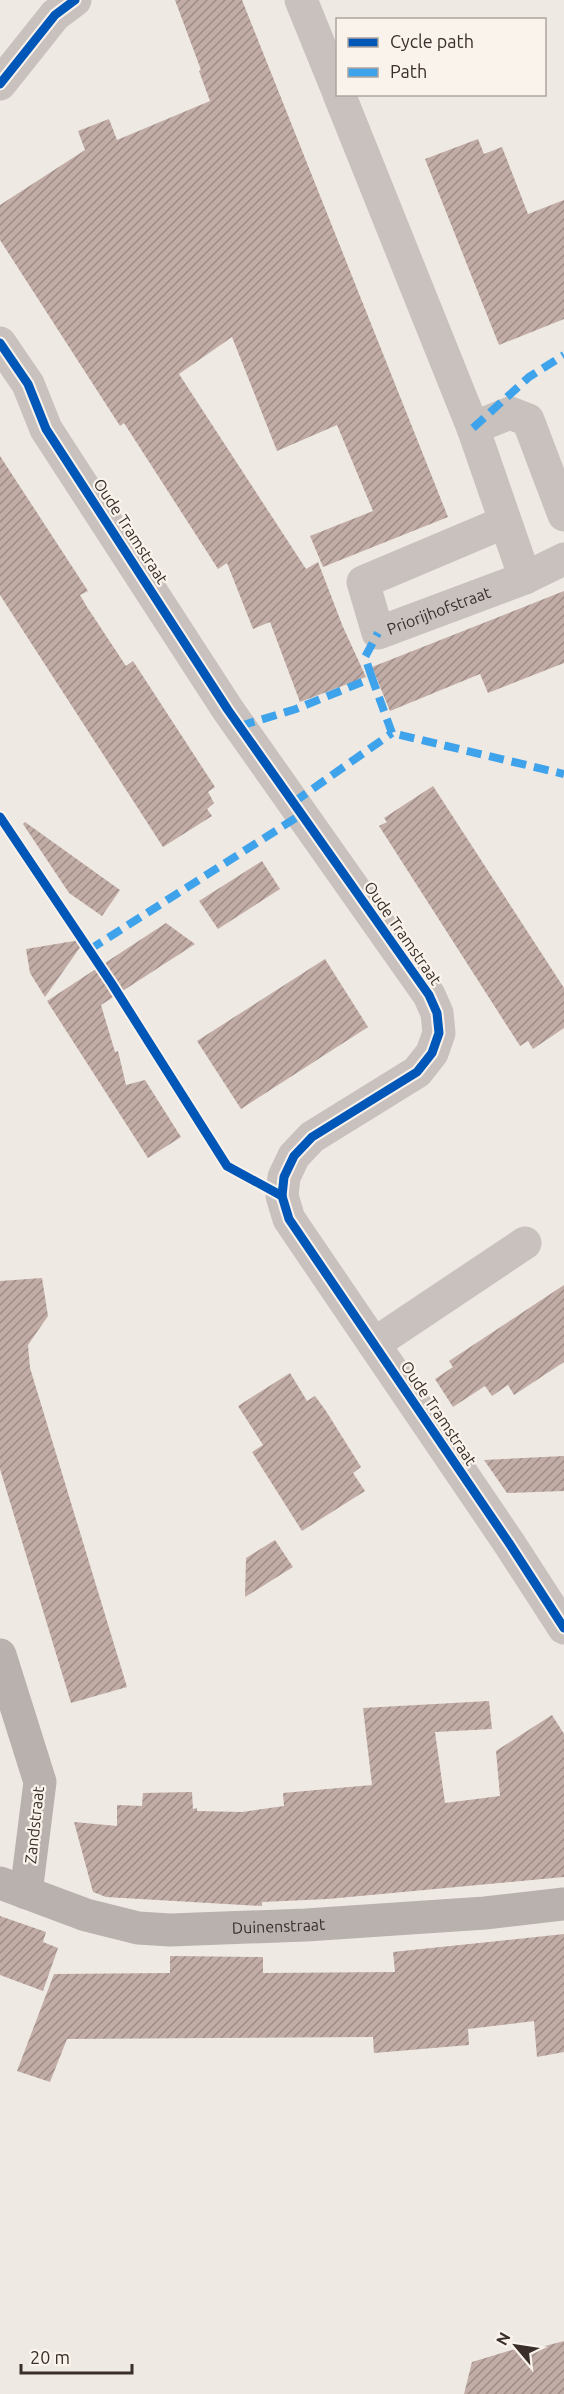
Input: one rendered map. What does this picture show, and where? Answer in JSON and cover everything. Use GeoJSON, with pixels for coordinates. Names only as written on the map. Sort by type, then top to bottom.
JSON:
{"type":"FeatureCollection","features":[{"type":"Feature","properties":{"kind":"street"},"geometry":{"type":"LineString","coordinates":[[0,84],[55,15],[75,0]]}},
{"type":"Feature","properties":{"kind":"street"},"geometry":{"type":"LineString","coordinates":[[301,0],[336,88]]}},
{"type":"Feature","properties":{"kind":"street"},"geometry":{"type":"LineString","coordinates":[[339,96],[473,428],[525,578]]}},
{"type":"Feature","properties":{"kind":"street","name":"Oude Tramstraat"},"geometry":{"type":"LineString","coordinates":[[0,343],[28,384],[46,429],[228,710],[423,985],[437,1013],[439,1033],[432,1053],[417,1072],[312,1137],[294,1156],[284,1178],[282,1196],[289,1219],[564,1628]]}},
{"type":"Feature","properties":{"kind":"street"},"geometry":{"type":"LineString","coordinates":[[473,428],[510,413],[528,420],[564,515]]}},
{"type":"Feature","properties":{"kind":"street","name":"Priorijhofstraat"},"geometry":{"type":"LineString","coordinates":[[505,522],[363,582],[378,633],[525,578],[564,559]]}},
{"type":"Feature","properties":{"kind":"street"},"geometry":{"type":"LineString","coordinates":[[374,1344],[525,1243]]}},
{"type":"Feature","properties":{"kind":"street","name":"Zandstraat"},"geometry":{"type":"LineString","coordinates":[[0,1655],[40,1782],[13,1888]]}},
{"type":"Feature","properties":{"kind":"street","name":"Duinenstraat"},"geometry":{"type":"LineString","coordinates":[[13,1888],[105,1920],[138,1928],[170,1930],[306,1925],[485,1913],[564,1904]]}},
{"type":"Feature","properties":{"kind":"building"},"geometry":{"type":"Polygon","coordinates":[[[175,0],[242,0],[448,517],[323,567],[310,536],[373,511],[337,425],[277,451],[232,337],[179,374],[306,569],[318,562],[343,627],[366,677],[300,702],[270,622],[253,629],[227,563],[218,569],[124,423],[120,426],[0,240],[0,205],[85,150],[78,131],[109,119],[117,140],[210,101],[175,0]]]}},
{"type":"Feature","properties":{"kind":"building"},"geometry":{"type":"Polygon","coordinates":[[[478,139],[484,154],[502,147],[528,214],[564,200],[564,319],[499,345],[425,159],[478,139]]]}},
{"type":"Feature","properties":{"kind":"building"},"geometry":{"type":"Polygon","coordinates":[[[0,456],[88,591],[80,595],[87,607],[126,666],[133,661],[215,787],[208,792],[214,803],[207,809],[212,816],[163,847],[0,595],[0,456]]]}},
{"type":"Feature","properties":{"kind":"building"},"geometry":{"type":"Polygon","coordinates":[[[564,591],[564,663],[488,693],[480,674],[390,711],[372,667],[564,591]]]}},
{"type":"Feature","properties":{"kind":"building"},"geometry":{"type":"Polygon","coordinates":[[[433,786],[564,988],[564,1028],[533,1049],[528,1041],[520,1046],[379,826],[387,822],[384,818],[433,786]]]}},
{"type":"Feature","properties":{"kind":"building"},"geometry":{"type":"Polygon","coordinates":[[[25,822],[120,890],[102,916],[69,893],[23,824],[25,822]]]}},
{"type":"Feature","properties":{"kind":"building"},"geometry":{"type":"Polygon","coordinates":[[[262,861],[280,889],[218,929],[199,901],[262,861]]]}},
{"type":"Feature","properties":{"kind":"building"},"geometry":{"type":"Polygon","coordinates":[[[166,923],[195,944],[101,1005],[115,1052],[118,1051],[126,1085],[145,1080],[181,1137],[148,1158],[47,1001],[166,923]]]}},
{"type":"Feature","properties":{"kind":"building"},"geometry":{"type":"Polygon","coordinates":[[[86,939],[45,997],[30,973],[26,949],[86,939]]]}},
{"type":"Feature","properties":{"kind":"building"},"geometry":{"type":"Polygon","coordinates":[[[325,959],[368,1027],[241,1109],[197,1041],[325,959]]]}},
{"type":"Feature","properties":{"kind":"building"},"geometry":{"type":"Polygon","coordinates":[[[42,1278],[48,1316],[28,1345],[30,1368],[127,1687],[71,1703],[0,1469],[0,1281],[42,1278]]]}},
{"type":"Feature","properties":{"kind":"building"},"geometry":{"type":"Polygon","coordinates":[[[564,1285],[564,1362],[514,1395],[508,1385],[492,1396],[485,1386],[453,1407],[435,1379],[453,1367],[449,1361],[564,1285]]]}},
{"type":"Feature","properties":{"kind":"building"},"geometry":{"type":"Polygon","coordinates":[[[290,1373],[307,1401],[315,1396],[326,1411],[361,1467],[353,1473],[365,1491],[302,1531],[252,1452],[263,1445],[238,1406],[290,1373]]]}},
{"type":"Feature","properties":{"kind":"building"},"geometry":{"type":"Polygon","coordinates":[[[564,1456],[564,1491],[507,1493],[484,1460],[564,1456]]]}},
{"type":"Feature","properties":{"kind":"building"},"geometry":{"type":"Polygon","coordinates":[[[275,1540],[293,1567],[245,1597],[246,1558],[275,1540]]]}},
{"type":"Feature","properties":{"kind":"building"},"geometry":{"type":"Polygon","coordinates":[[[489,1701],[492,1729],[435,1732],[445,1803],[500,1796],[496,1751],[552,1715],[564,1734],[564,1877],[328,1899],[262,1902],[262,1906],[106,1897],[93,1892],[74,1822],[117,1826],[117,1805],[142,1806],[143,1793],[192,1792],[193,1809],[197,1808],[197,1811],[242,1812],[284,1806],[283,1793],[372,1785],[363,1708],[489,1701]]]}},
{"type":"Feature","properties":{"kind":"building"},"geometry":{"type":"Polygon","coordinates":[[[0,1916],[46,1932],[43,1942],[58,1948],[43,1991],[0,1975],[0,1916]]]}},
{"type":"Feature","properties":{"kind":"building"},"geometry":{"type":"Polygon","coordinates":[[[564,1934],[564,2052],[537,2057],[534,2021],[468,2029],[469,2045],[374,2053],[373,2037],[67,2039],[50,2082],[17,2071],[54,1974],[170,1973],[170,1956],[263,1957],[263,1973],[395,1972],[393,1952],[564,1934]]]}},
{"type":"Feature","properties":{"kind":"building"},"geometry":{"type":"Polygon","coordinates":[[[564,2341],[564,2394],[464,2394],[472,2362],[525,2346],[526,2351],[564,2341]]]}},
{"type":"Feature","properties":{"kind":"marked path"},"geometry":{"type":"LineString","coordinates":[[473,428],[529,377],[564,355]]}},
{"type":"Feature","properties":{"kind":"marked path"},"geometry":{"type":"LineString","coordinates":[[372,678],[365,657],[378,633]]}},
{"type":"Feature","properties":{"kind":"marked path"},"geometry":{"type":"LineString","coordinates":[[240,726],[296,709],[372,678],[392,733],[564,774]]}},
{"type":"Feature","properties":{"kind":"marked path"},"geometry":{"type":"LineString","coordinates":[[294,802],[392,733]]}},
{"type":"Feature","properties":{"kind":"marked path"},"geometry":{"type":"LineString","coordinates":[[89,950],[302,814]]}},
{"type":"Feature","properties":{"kind":"cycle path"},"geometry":{"type":"LineString","coordinates":[[0,84],[55,15],[75,0]]}},
{"type":"Feature","properties":{"kind":"cycle path"},"geometry":{"type":"LineString","coordinates":[[0,343],[28,384],[46,429],[228,710],[429,995],[437,1013],[439,1033],[432,1053],[417,1072],[312,1137],[294,1156],[284,1177],[282,1196],[289,1219],[564,1628]]}},
{"type":"Feature","properties":{"kind":"cycle path"},"geometry":{"type":"LineString","coordinates":[[0,817],[112,984],[227,1166],[282,1196]]}}]}
